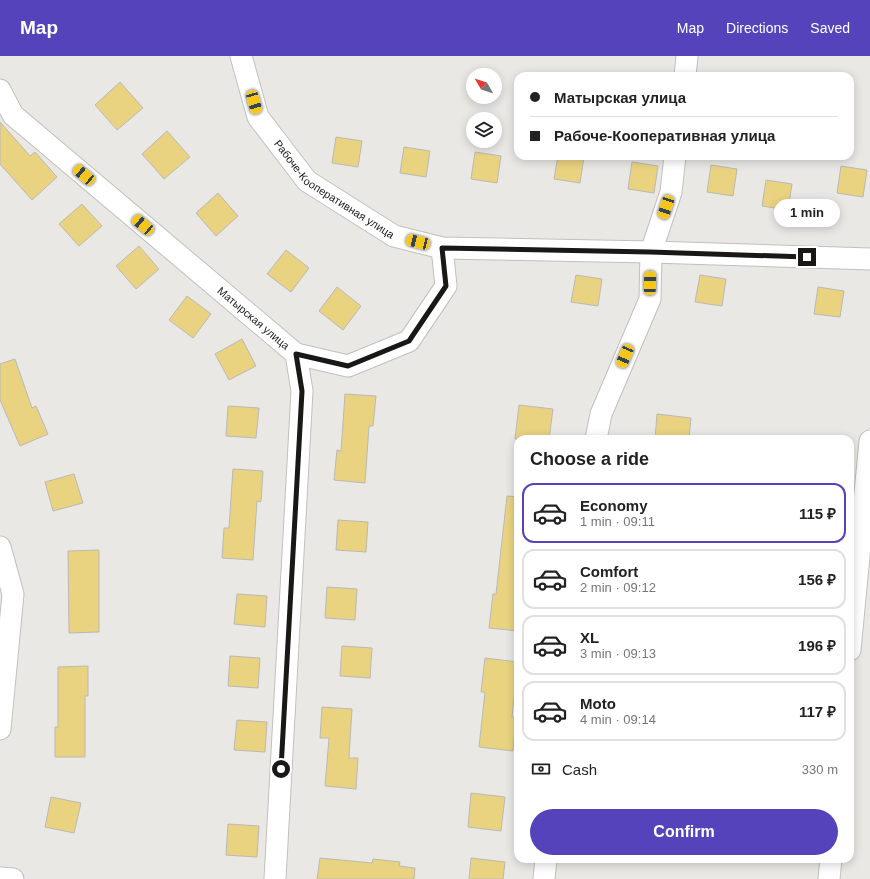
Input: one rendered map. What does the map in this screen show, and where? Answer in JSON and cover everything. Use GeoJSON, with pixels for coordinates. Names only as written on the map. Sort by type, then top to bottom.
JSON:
{"type":"FeatureCollection","features":[{"type":"Feature","properties":{"kind":"street","name":"Рабоче-Кооперативная улица"},"geometry":{"type":"LineString","coordinates":[[241,56],[258,117],[307,181],[394,236],[442,248],[650,252],[870,259]]}},
{"type":"Feature","properties":{"kind":"street"},"geometry":{"type":"LineString","coordinates":[[685,72],[687,56]]}},
{"type":"Feature","properties":{"kind":"street","name":"Матырская улица"},"geometry":{"type":"LineString","coordinates":[[0,90],[13,116],[296,354],[302,391],[275,879]]}},
{"type":"Feature","properties":{"kind":"street"},"geometry":{"type":"LineString","coordinates":[[597,435],[601,414],[650,299],[650,252],[671,192],[675,160]]}},
{"type":"Feature","properties":{"kind":"street"},"geometry":{"type":"LineString","coordinates":[[296,354],[348,366],[409,341],[446,286],[442,248]]}},
{"type":"Feature","properties":{"kind":"street"},"geometry":{"type":"LineString","coordinates":[[854,608],[870,441]]}},
{"type":"Feature","properties":{"kind":"street"},"geometry":{"type":"LineString","coordinates":[[0,547],[13,594],[0,729]]}},
{"type":"Feature","properties":{"kind":"street"},"geometry":{"type":"LineString","coordinates":[[544,879],[546,863]]}},
{"type":"Feature","properties":{"kind":"street"},"geometry":{"type":"LineString","coordinates":[[829,879],[831,863]]}},
{"type":"Feature","properties":{"kind":"street"},"geometry":{"type":"LineString","coordinates":[[0,878],[12,879]]}},
{"type":"Feature","properties":{"kind":"building"},"geometry":{"type":"Polygon","coordinates":[[[120,82],[143,108],[117,130],[95,105],[120,82]]]}},
{"type":"Feature","properties":{"kind":"building"},"geometry":{"type":"Polygon","coordinates":[[[0,122],[30,156],[35,152],[57,177],[32,200],[0,164],[0,122]]]}},
{"type":"Feature","properties":{"kind":"building"},"geometry":{"type":"Polygon","coordinates":[[[167,131],[190,157],[164,179],[142,154],[167,131]]]}},
{"type":"Feature","properties":{"kind":"building"},"geometry":{"type":"Polygon","coordinates":[[[336,137],[362,141],[358,167],[332,163],[336,137]]]}},
{"type":"Feature","properties":{"kind":"building"},"geometry":{"type":"Polygon","coordinates":[[[404,147],[430,151],[426,177],[400,173],[404,147]]]}},
{"type":"Feature","properties":{"kind":"building"},"geometry":{"type":"Polygon","coordinates":[[[475,152],[501,156],[497,183],[471,179],[475,152]]]}},
{"type":"Feature","properties":{"kind":"building"},"geometry":{"type":"Polygon","coordinates":[[[557,160],[583,160],[580,183],[554,179],[557,160]]]}},
{"type":"Feature","properties":{"kind":"building"},"geometry":{"type":"Polygon","coordinates":[[[632,162],[658,166],[654,193],[628,189],[632,162]]]}},
{"type":"Feature","properties":{"kind":"building"},"geometry":{"type":"Polygon","coordinates":[[[711,165],[737,169],[733,196],[707,192],[711,165]]]}},
{"type":"Feature","properties":{"kind":"building"},"geometry":{"type":"Polygon","coordinates":[[[841,166],[867,170],[863,197],[837,193],[841,166]]]}},
{"type":"Feature","properties":{"kind":"building"},"geometry":{"type":"Polygon","coordinates":[[[766,180],[792,184],[788,210],[762,206],[766,180]]]}},
{"type":"Feature","properties":{"kind":"building"},"geometry":{"type":"Polygon","coordinates":[[[218,193],[238,216],[216,236],[196,213],[218,193]]]}},
{"type":"Feature","properties":{"kind":"building"},"geometry":{"type":"Polygon","coordinates":[[[82,204],[102,226],[79,246],[59,224],[82,204]]]}},
{"type":"Feature","properties":{"kind":"building"},"geometry":{"type":"Polygon","coordinates":[[[139,246],[159,269],[136,289],[116,266],[139,246]]]}},
{"type":"Feature","properties":{"kind":"building"},"geometry":{"type":"Polygon","coordinates":[[[286,250],[309,268],[291,292],[267,274],[286,250]]]}},
{"type":"Feature","properties":{"kind":"building"},"geometry":{"type":"Polygon","coordinates":[[[576,275],[602,279],[598,306],[571,302],[576,275]]]}},
{"type":"Feature","properties":{"kind":"building"},"geometry":{"type":"Polygon","coordinates":[[[700,275],[726,279],[722,306],[695,302],[700,275]]]}},
{"type":"Feature","properties":{"kind":"building"},"geometry":{"type":"Polygon","coordinates":[[[337,287],[361,306],[343,330],[319,311],[337,287]]]}},
{"type":"Feature","properties":{"kind":"building"},"geometry":{"type":"Polygon","coordinates":[[[818,287],[844,291],[840,317],[814,314],[818,287]]]}},
{"type":"Feature","properties":{"kind":"building"},"geometry":{"type":"Polygon","coordinates":[[[187,296],[211,314],[193,338],[169,320],[187,296]]]}},
{"type":"Feature","properties":{"kind":"building"},"geometry":{"type":"Polygon","coordinates":[[[242,339],[256,366],[229,380],[215,354],[242,339]]]}},
{"type":"Feature","properties":{"kind":"building"},"geometry":{"type":"Polygon","coordinates":[[[15,359],[32,408],[36,406],[48,434],[20,446],[0,400],[0,364],[15,359]]]}},
{"type":"Feature","properties":{"kind":"building"},"geometry":{"type":"Polygon","coordinates":[[[345,394],[376,396],[373,426],[369,426],[365,483],[334,480],[337,450],[341,451],[345,394]]]}},
{"type":"Feature","properties":{"kind":"building"},"geometry":{"type":"Polygon","coordinates":[[[519,405],[553,409],[550,435],[515,435],[519,405]]]}},
{"type":"Feature","properties":{"kind":"building"},"geometry":{"type":"Polygon","coordinates":[[[228,406],[259,408],[256,438],[226,436],[228,406]]]}},
{"type":"Feature","properties":{"kind":"building"},"geometry":{"type":"Polygon","coordinates":[[[657,414],[691,418],[689,435],[655,435],[657,414]]]}},
{"type":"Feature","properties":{"kind":"building"},"geometry":{"type":"Polygon","coordinates":[[[233,469],[263,471],[261,502],[257,501],[253,560],[222,558],[224,528],[229,528],[233,469]]]}},
{"type":"Feature","properties":{"kind":"building"},"geometry":{"type":"Polygon","coordinates":[[[74,474],[83,503],[53,511],[45,482],[74,474]]]}},
{"type":"Feature","properties":{"kind":"building"},"geometry":{"type":"Polygon","coordinates":[[[507,496],[514,497],[514,631],[489,628],[493,594],[496,594],[507,496]]]}},
{"type":"Feature","properties":{"kind":"building"},"geometry":{"type":"Polygon","coordinates":[[[338,520],[368,522],[366,552],[336,550],[338,520]]]}},
{"type":"Feature","properties":{"kind":"building"},"geometry":{"type":"Polygon","coordinates":[[[99,550],[99,632],[69,633],[68,551],[99,550]]]}},
{"type":"Feature","properties":{"kind":"building"},"geometry":{"type":"Polygon","coordinates":[[[327,587],[357,589],[355,620],[325,618],[327,587]]]}},
{"type":"Feature","properties":{"kind":"building"},"geometry":{"type":"Polygon","coordinates":[[[237,594],[267,596],[265,627],[234,624],[237,594]]]}},
{"type":"Feature","properties":{"kind":"building"},"geometry":{"type":"Polygon","coordinates":[[[342,646],[372,648],[370,678],[340,676],[342,646]]]}},
{"type":"Feature","properties":{"kind":"building"},"geometry":{"type":"Polygon","coordinates":[[[230,656],[260,658],[258,688],[228,686],[230,656]]]}},
{"type":"Feature","properties":{"kind":"building"},"geometry":{"type":"Polygon","coordinates":[[[485,658],[514,662],[514,699],[512,717],[514,717],[513,751],[479,747],[485,692],[481,692],[485,658]]]}},
{"type":"Feature","properties":{"kind":"building"},"geometry":{"type":"Polygon","coordinates":[[[88,666],[88,696],[85,696],[85,757],[55,757],[55,727],[58,727],[58,667],[88,666]]]}},
{"type":"Feature","properties":{"kind":"building"},"geometry":{"type":"Polygon","coordinates":[[[322,707],[352,709],[349,758],[358,758],[356,789],[325,786],[329,738],[320,738],[322,707]]]}},
{"type":"Feature","properties":{"kind":"building"},"geometry":{"type":"Polygon","coordinates":[[[237,720],[267,722],[265,752],[234,750],[237,720]]]}},
{"type":"Feature","properties":{"kind":"building"},"geometry":{"type":"Polygon","coordinates":[[[471,793],[505,797],[501,831],[468,827],[471,793]]]}},
{"type":"Feature","properties":{"kind":"building"},"geometry":{"type":"Polygon","coordinates":[[[51,797],[81,803],[74,833],[45,827],[51,797]]]}},
{"type":"Feature","properties":{"kind":"building"},"geometry":{"type":"Polygon","coordinates":[[[228,824],[259,826],[257,857],[226,855],[228,824]]]}},
{"type":"Feature","properties":{"kind":"building"},"geometry":{"type":"Polygon","coordinates":[[[320,858],[372,863],[373,859],[400,862],[399,866],[415,868],[414,879],[317,879],[320,858]]]}},
{"type":"Feature","properties":{"kind":"building"},"geometry":{"type":"Polygon","coordinates":[[[471,858],[505,862],[503,879],[469,879],[471,858]]]}},
{"type":"Feature","properties":{"kind":"route"},"geometry":{"type":"LineString","coordinates":[[281,769],[302,391],[296,354],[348,366],[409,341],[446,286],[442,248],[807,257]]}}]}
